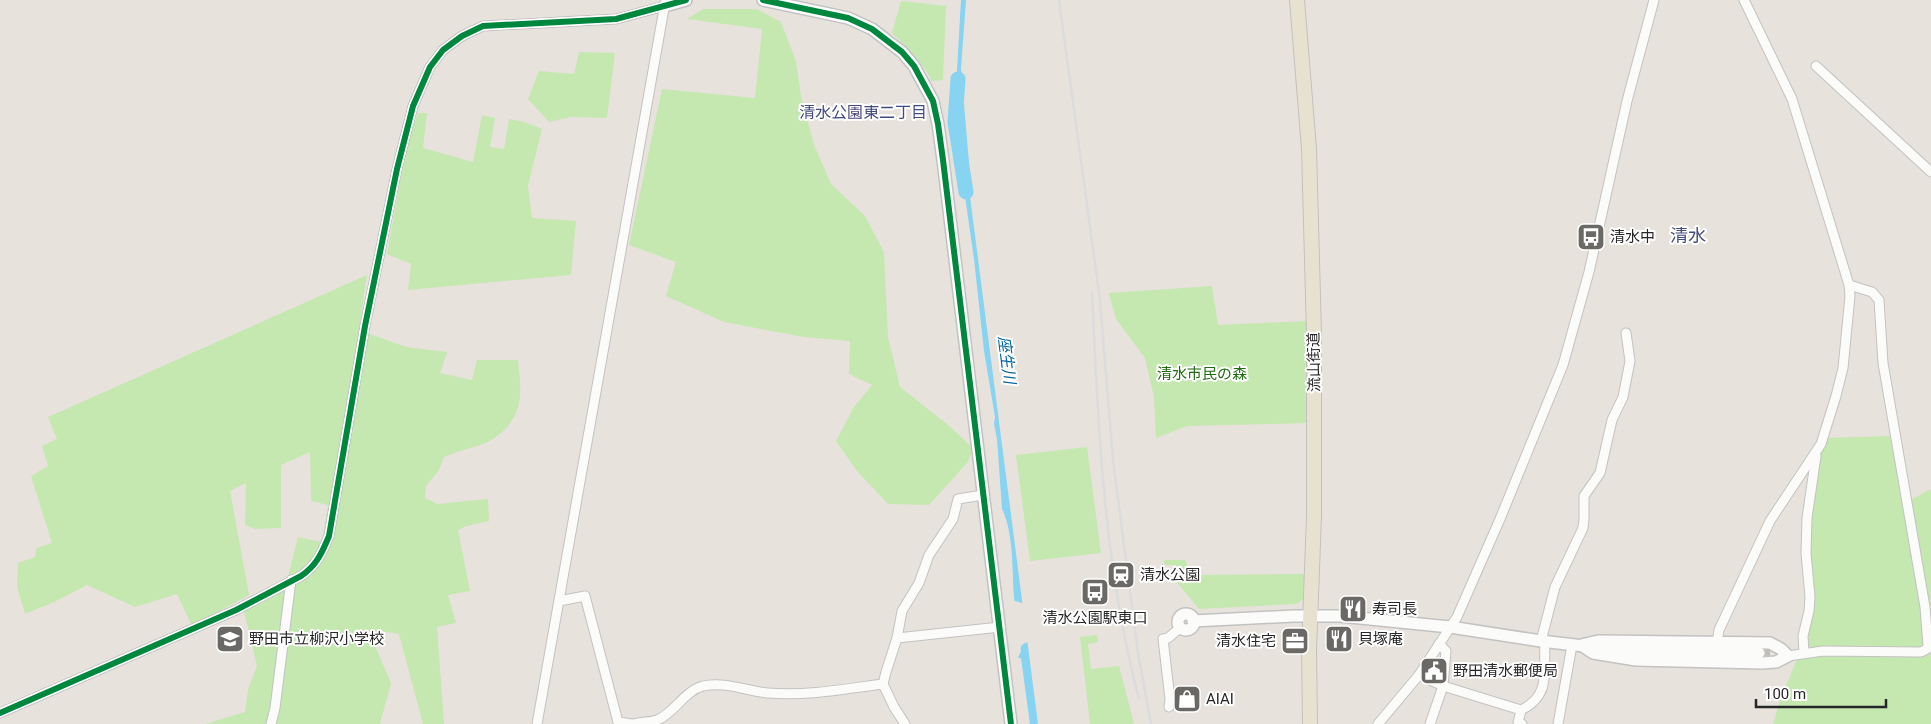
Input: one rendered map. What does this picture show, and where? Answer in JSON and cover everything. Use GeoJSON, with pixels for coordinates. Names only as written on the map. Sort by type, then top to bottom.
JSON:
{"type":"FeatureCollection","features":[{"type":"Feature","properties":{"kind":"main road","name":"流山街道"},"geometry":{"type":"LineString","coordinates":[[1297,0],[1309,149],[1313,285],[1315,454],[1314,552],[1310,615],[1310,724]]}},
{"type":"Feature","properties":{"kind":"street"},"geometry":{"type":"LineString","coordinates":[[0,713],[236,610],[310,570],[322,555],[329,536],[365,326],[396,169],[413,106],[430,67],[443,50],[462,36],[483,26],[616,19],[665,3],[686,0]]}},
{"type":"Feature","properties":{"kind":"street"},"geometry":{"type":"LineString","coordinates":[[763,0],[848,18],[872,29],[902,52],[914,66],[933,101],[938,124],[1011,724]]}},
{"type":"Feature","properties":{"kind":"street"},"geometry":{"type":"LineString","coordinates":[[1378,724],[1419,675],[1457,617],[1504,510],[1556,382],[1572,338],[1589,272],[1627,101],[1654,0]]}},
{"type":"Feature","properties":{"kind":"street"},"geometry":{"type":"LineString","coordinates":[[1717,643],[1719,630],[1770,521],[1821,444],[1843,368],[1850,296],[1849,285],[1792,99],[1744,0]]}},
{"type":"Feature","properties":{"kind":"street"},"geometry":{"type":"LineString","coordinates":[[537,724],[665,3]]}},
{"type":"Feature","properties":{"kind":"street"},"geometry":{"type":"LineString","coordinates":[[1816,66],[1931,172]]}},
{"type":"Feature","properties":{"kind":"street"},"geometry":{"type":"LineString","coordinates":[[1576,645],[1593,654],[1636,660],[1776,662],[1788,656],[1823,651],[1921,652],[1927,649],[1925,607],[1883,363],[1879,300],[1872,292],[1849,285]]}},
{"type":"Feature","properties":{"kind":"street"},"geometry":{"type":"LineString","coordinates":[[357,320],[365,326]]}},
{"type":"Feature","properties":{"kind":"street"},"geometry":{"type":"LineString","coordinates":[[1419,675],[1443,686],[1521,710],[1532,705],[1536,700],[1546,680],[1543,641],[1555,587],[1582,528],[1584,496],[1600,473],[1612,420],[1622,397],[1630,361],[1626,333]]}},
{"type":"Feature","properties":{"kind":"street"},"geometry":{"type":"LineString","coordinates":[[1804,653],[1803,636],[1810,597],[1806,553],[1807,518],[1816,453]]}},
{"type":"Feature","properties":{"kind":"street"},"geometry":{"type":"LineString","coordinates":[[906,724],[894,706],[884,684],[897,638],[902,611],[918,583],[929,555],[953,519],[958,499],[983,495]]}},
{"type":"Feature","properties":{"kind":"street"},"geometry":{"type":"LineString","coordinates":[[271,724],[275,708],[291,580]]}},
{"type":"Feature","properties":{"kind":"street"},"geometry":{"type":"LineString","coordinates":[[559,601],[585,596],[618,722],[633,724],[656,720],[672,709],[685,696],[703,686],[723,686],[768,693],[808,693],[884,684]]}},
{"type":"Feature","properties":{"kind":"street"},"geometry":{"type":"LineString","coordinates":[[1168,707],[1170,699],[1163,639],[1168,638],[1180,628],[1178,620],[1184,615],[1189,616],[1193,621],[1310,615],[1340,616],[1450,627],[1543,641],[1638,651],[1759,653]]}},
{"type":"Feature","properties":{"kind":"street"},"geometry":{"type":"LineString","coordinates":[[897,638],[1000,627]]}},
{"type":"Feature","properties":{"kind":"street"},"geometry":{"type":"LineString","coordinates":[[1576,645],[1598,641],[1770,643],[1781,649],[1788,656]]}},
{"type":"Feature","properties":{"kind":"street"},"geometry":{"type":"LineString","coordinates":[[1430,724],[1443,686],[1446,651],[1439,644]]}},
{"type":"Feature","properties":{"kind":"street"},"geometry":{"type":"LineString","coordinates":[[1558,724],[1576,645]]}},
{"type":"Feature","properties":{"kind":"street"},"geometry":{"type":"LineString","coordinates":[[1521,710],[1518,723],[1522,724]]}},
{"type":"Feature","properties":{"kind":"green space"},"geometry":{"type":"Polygon","coordinates":[[[901,1],[946,6],[943,80],[932,81],[904,44],[892,33],[901,1]]]}},
{"type":"Feature","properties":{"kind":"green space"},"geometry":{"type":"Polygon","coordinates":[[[703,9],[757,9],[781,22],[796,61],[801,96],[814,145],[831,184],[865,216],[884,252],[888,337],[900,387],[948,425],[973,448],[968,462],[929,505],[888,504],[857,471],[836,441],[854,407],[872,385],[849,374],[850,341],[804,337],[724,322],[666,296],[676,262],[629,245],[662,89],[755,98],[762,29],[687,19],[703,9]]]}},
{"type":"Feature","properties":{"kind":"green space"},"geometry":{"type":"Polygon","coordinates":[[[579,52],[615,53],[607,118],[571,117],[549,122],[528,99],[539,71],[574,74],[579,52]]]}},
{"type":"Feature","properties":{"kind":"green space"},"geometry":{"type":"Polygon","coordinates":[[[418,113],[427,113],[423,148],[473,162],[482,115],[495,118],[490,147],[504,149],[509,119],[542,129],[528,186],[532,218],[576,221],[571,275],[408,290],[411,264],[387,254],[407,144],[418,113]]]}},
{"type":"Feature","properties":{"kind":"green space"},"geometry":{"type":"Polygon","coordinates":[[[367,275],[359,330],[406,347],[447,352],[440,373],[472,380],[477,360],[518,360],[519,404],[516,413],[506,428],[499,435],[483,444],[444,457],[439,470],[426,486],[425,498],[437,504],[488,499],[489,521],[466,526],[458,530],[470,591],[448,595],[456,623],[437,627],[444,724],[423,724],[399,634],[381,631],[372,639],[391,683],[380,724],[205,724],[245,712],[248,690],[257,666],[244,611],[285,589],[298,537],[322,542],[328,505],[311,501],[310,452],[281,465],[281,528],[255,529],[245,525],[246,483],[230,491],[249,595],[192,626],[177,594],[135,607],[87,585],[25,614],[17,586],[18,563],[35,557],[36,548],[52,543],[31,476],[48,466],[42,446],[57,439],[48,417],[367,275]]]}},
{"type":"Feature","properties":{"kind":"green space","name":"清水市民の森"},"geometry":{"type":"Polygon","coordinates":[[[1212,286],[1218,325],[1308,321],[1309,423],[1187,426],[1156,438],[1154,397],[1145,358],[1116,319],[1109,293],[1212,286]]]}},
{"type":"Feature","properties":{"kind":"green space"},"geometry":{"type":"Polygon","coordinates":[[[1890,436],[1903,504],[1931,489],[1931,724],[1773,724],[1783,690],[1810,625],[1808,533],[1813,483],[1825,438],[1890,436]]]}},
{"type":"Feature","properties":{"kind":"green space"},"geometry":{"type":"Polygon","coordinates":[[[1087,447],[1101,553],[1030,561],[1016,455],[1087,447]]]}},
{"type":"Feature","properties":{"kind":"green space"},"geometry":{"type":"Polygon","coordinates":[[[1164,560],[1185,560],[1191,575],[1304,574],[1304,599],[1296,604],[1199,609],[1176,581],[1174,565],[1165,565],[1164,560]]]}},
{"type":"Feature","properties":{"kind":"green space"},"geometry":{"type":"Polygon","coordinates":[[[1097,635],[1098,642],[1088,644],[1091,669],[1119,666],[1134,724],[1090,724],[1080,637],[1097,635]]]}},
{"type":"Feature","properties":{"kind":"water"},"geometry":{"type":"Polygon","coordinates":[[[961,0],[966,0],[961,68],[969,163],[969,189],[1038,724],[1030,724],[1021,658],[1018,658],[1021,651],[1014,597],[1011,541],[1002,509],[997,439],[994,424],[995,417],[984,351],[964,189],[956,88],[961,0]]]}},
{"type":"Feature","properties":{"kind":"pier"},"geometry":{"type":"Polygon","coordinates":[[[1012,600],[1025,604],[1030,641],[1023,644],[1018,650],[1012,600]]]}},
{"type":"Feature","properties":{"kind":"waterway","name":"座生川"},"geometry":{"type":"LineString","coordinates":[[958,79],[955,122],[966,192]]}},
{"type":"Feature","properties":{"kind":"tunnel"},"geometry":{"type":"LineString","coordinates":[[1759,653],[1790,653]]}},
{"type":"Feature","properties":{"kind":"railway"},"geometry":{"type":"LineString","coordinates":[[1059,0],[1100,300],[1113,460],[1138,653],[1151,724]]}},
{"type":"Feature","properties":{"kind":"railway"},"geometry":{"type":"LineString","coordinates":[[1092,293],[1100,446],[1110,548],[1127,649],[1139,699]]}},
{"type":"Feature","properties":{"kind":"cycle path"},"geometry":{"type":"LineString","coordinates":[[0,713],[236,610],[301,576],[318,559],[329,536],[365,326],[397,169],[413,106],[430,67],[443,50],[462,36],[483,26],[616,19],[686,0]]}},
{"type":"Feature","properties":{"kind":"cycle path"},"geometry":{"type":"LineString","coordinates":[[763,0],[848,18],[872,29],[902,52],[914,66],[933,101],[943,160],[1011,724]]}},
{"type":"Feature","properties":{"kind":"place","name":"清水中"},"geometry":{"type":"Point","coordinates":[1591,237]}},
{"type":"Feature","properties":{"kind":"place","name":"清水公園"},"geometry":{"type":"Point","coordinates":[1121,575]}},
{"type":"Feature","properties":{"kind":"place","name":"清水公園駅東口"},"geometry":{"type":"Point","coordinates":[1095,592]}},
{"type":"Feature","properties":{"kind":"place","name":"寿司長"},"geometry":{"type":"Point","coordinates":[1353,609]}},
{"type":"Feature","properties":{"kind":"place","name":"野田市立柳沢小学校"},"geometry":{"type":"Point","coordinates":[230,639]}},
{"type":"Feature","properties":{"kind":"place","name":"貝塚庵"},"geometry":{"type":"Point","coordinates":[1339,639]}},
{"type":"Feature","properties":{"kind":"place","name":"清水住宅"},"geometry":{"type":"Point","coordinates":[1295,641]}},
{"type":"Feature","properties":{"kind":"place","name":"野田清水郵便局"},"geometry":{"type":"Point","coordinates":[1434,671]}},
{"type":"Feature","properties":{"kind":"place","name":"AIAI"},"geometry":{"type":"Point","coordinates":[1187,699]}},
{"type":"Feature","properties":{"kind":"district","name":"清水公園東二丁目"},"geometry":{"type":"Point","coordinates":[863,112]}},
{"type":"Feature","properties":{"kind":"district","name":"清水"},"geometry":{"type":"Point","coordinates":[1688,235]}}]}
